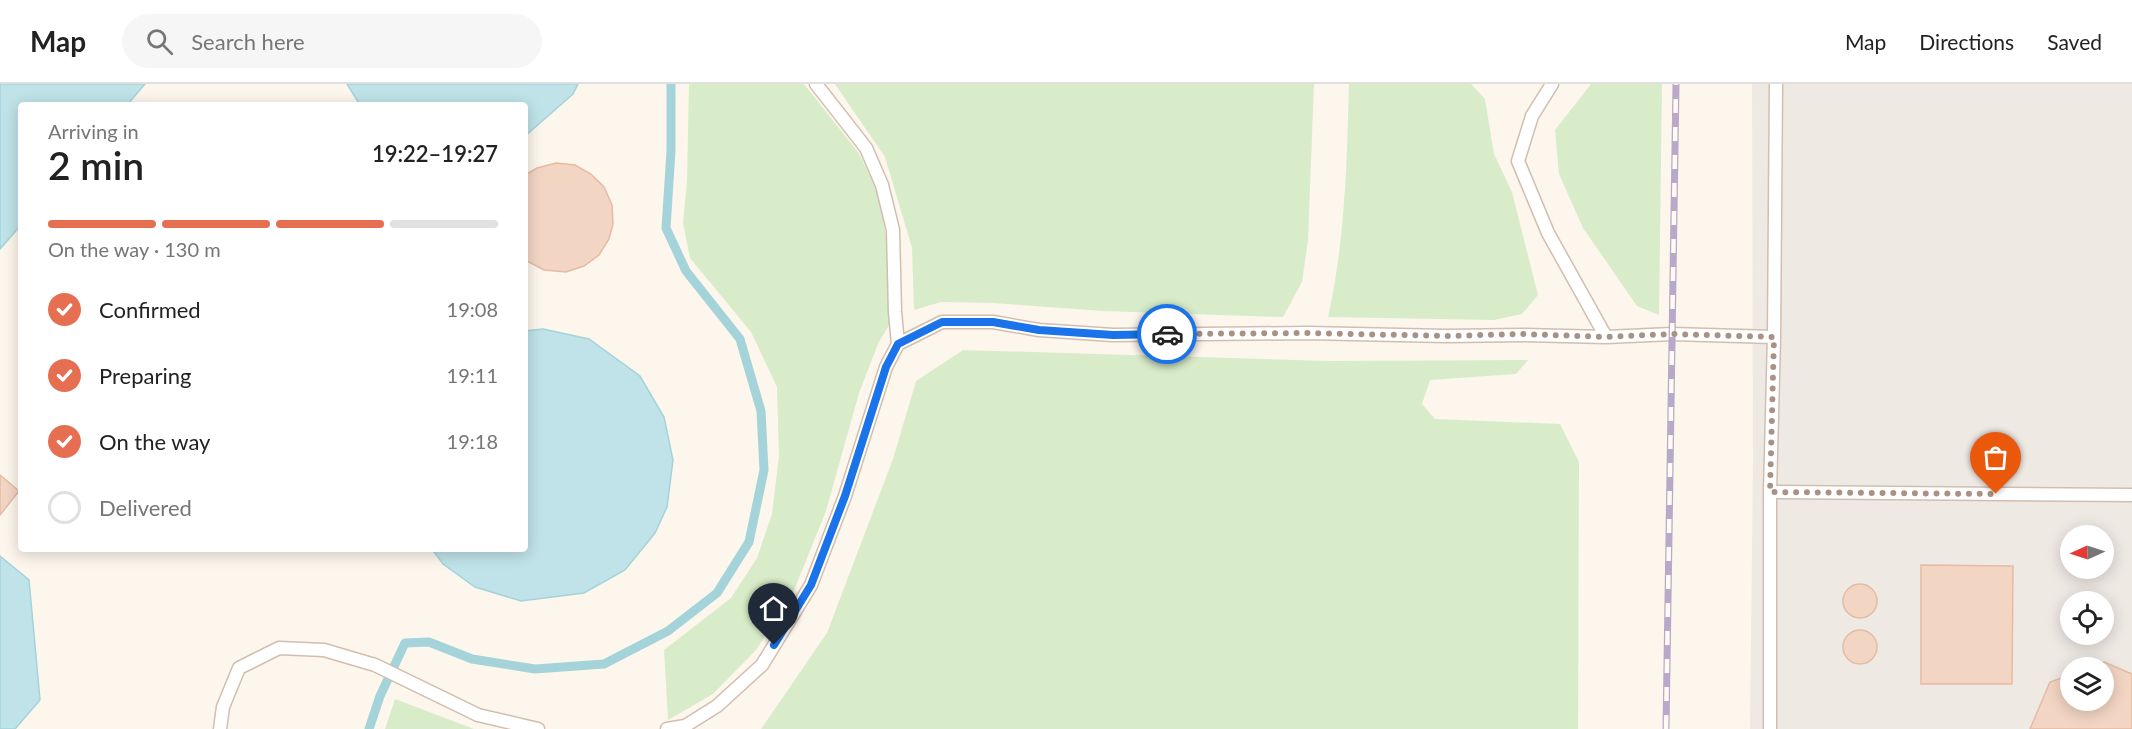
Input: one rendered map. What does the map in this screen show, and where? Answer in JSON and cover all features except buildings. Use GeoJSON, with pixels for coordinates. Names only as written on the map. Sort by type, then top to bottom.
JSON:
{"type":"FeatureCollection","features":[{"type":"Feature","properties":{"kind":"lane"},"geometry":{"type":"LineString","coordinates":[[668,729],[686,728],[717,706],[762,665],[811,585],[845,496],[886,367],[898,344],[893,230],[882,185],[866,148],[816,84]]}},
{"type":"Feature","properties":{"kind":"lane"},"geometry":{"type":"LineString","coordinates":[[1552,84],[1532,116],[1518,161],[1548,233],[1606,337]]}},
{"type":"Feature","properties":{"kind":"lane"},"geometry":{"type":"LineString","coordinates":[[1770,729],[1770,492],[1776,84]]}},
{"type":"Feature","properties":{"kind":"lane"},"geometry":{"type":"LineString","coordinates":[[898,344],[942,322],[993,322],[1039,330],[1113,335],[1308,333],[1446,336],[1523,334],[1606,337],[1672,334],[1774,337]]}},
{"type":"Feature","properties":{"kind":"lane"},"geometry":{"type":"LineString","coordinates":[[1770,492],[2132,495]]}},
{"type":"Feature","properties":{"kind":"lane"},"geometry":{"type":"LineString","coordinates":[[220,729],[223,707],[239,668],[279,648],[324,650],[375,665],[478,715],[538,729]]}},
{"type":"Feature","properties":{"kind":"shaded area"},"geometry":{"type":"Polygon","coordinates":[[[1752,84],[2132,84],[2132,729],[1750,729],[1753,460],[1752,84]]]}},
{"type":"Feature","properties":{"kind":"green space"},"geometry":{"type":"Polygon","coordinates":[[[689,84],[804,84],[858,152],[878,192],[887,241],[889,325],[878,344],[859,393],[826,511],[793,593],[756,650],[713,694],[668,720],[664,650],[731,598],[757,558],[772,514],[779,456],[777,387],[751,332],[690,258],[683,223],[687,181],[689,84]]]}},
{"type":"Feature","properties":{"kind":"green space"},"geometry":{"type":"Polygon","coordinates":[[[835,84],[1314,84],[1308,240],[1302,282],[1283,317],[1103,311],[993,303],[941,302],[914,310],[912,248],[885,157],[835,84]]]}},
{"type":"Feature","properties":{"kind":"green space"},"geometry":{"type":"Polygon","coordinates":[[[1349,84],[1471,84],[1485,99],[1494,154],[1512,192],[1538,295],[1522,314],[1494,320],[1328,317],[1342,230],[1349,84]]]}},
{"type":"Feature","properties":{"kind":"green space"},"geometry":{"type":"Polygon","coordinates":[[[1591,84],[1662,84],[1659,315],[1637,306],[1583,228],[1559,174],[1555,130],[1591,84]]]}},
{"type":"Feature","properties":{"kind":"green space"},"geometry":{"type":"Polygon","coordinates":[[[963,350],[1329,361],[1528,360],[1516,374],[1430,380],[1422,404],[1435,419],[1560,424],[1579,462],[1578,729],[761,729],[827,633],[893,459],[916,381],[963,350]]]}},
{"type":"Feature","properties":{"kind":"green space"},"geometry":{"type":"Polygon","coordinates":[[[395,699],[474,729],[385,729],[395,699]]]}},
{"type":"Feature","properties":{"kind":"water"},"geometry":{"type":"Polygon","coordinates":[[[0,84],[145,84],[130,102],[18,102],[18,228],[0,249],[0,84]]]}},
{"type":"Feature","properties":{"kind":"water"},"geometry":{"type":"Polygon","coordinates":[[[347,84],[578,84],[573,94],[528,133],[528,102],[358,102],[347,84]]]}},
{"type":"Feature","properties":{"kind":"water"},"geometry":{"type":"Polygon","coordinates":[[[543,329],[589,339],[640,376],[664,417],[673,460],[667,507],[655,533],[625,570],[584,593],[521,601],[475,587],[443,564],[434,552],[528,552],[528,331],[543,329]]]}},
{"type":"Feature","properties":{"kind":"water"},"geometry":{"type":"Polygon","coordinates":[[[0,556],[29,580],[40,700],[15,729],[0,729],[0,556]]]}},
{"type":"Feature","properties":{"kind":"waterway"},"geometry":{"type":"LineString","coordinates":[[369,729],[380,696],[405,643],[429,642],[472,659],[535,669],[604,664],[668,631],[717,593],[749,542],[764,470],[761,411],[740,339],[686,271],[666,228],[671,151],[671,84]]}},
{"type":"Feature","properties":{"kind":"railway"},"geometry":{"type":"LineString","coordinates":[[1666,729],[1676,84]]}},
{"type":"Feature","properties":{"kind":"way so far"},"geometry":{"type":"LineString","coordinates":[[1167,334],[1308,333],[1446,336],[1523,334],[1606,337],[1672,334],[1774,337],[1770,492],[1996,494]]}},
{"type":"Feature","properties":{"kind":"route"},"geometry":{"type":"LineString","coordinates":[[774,645],[811,585],[845,496],[886,367],[898,344],[942,322],[993,322],[1039,330],[1113,335],[1167,334]]}}]}
